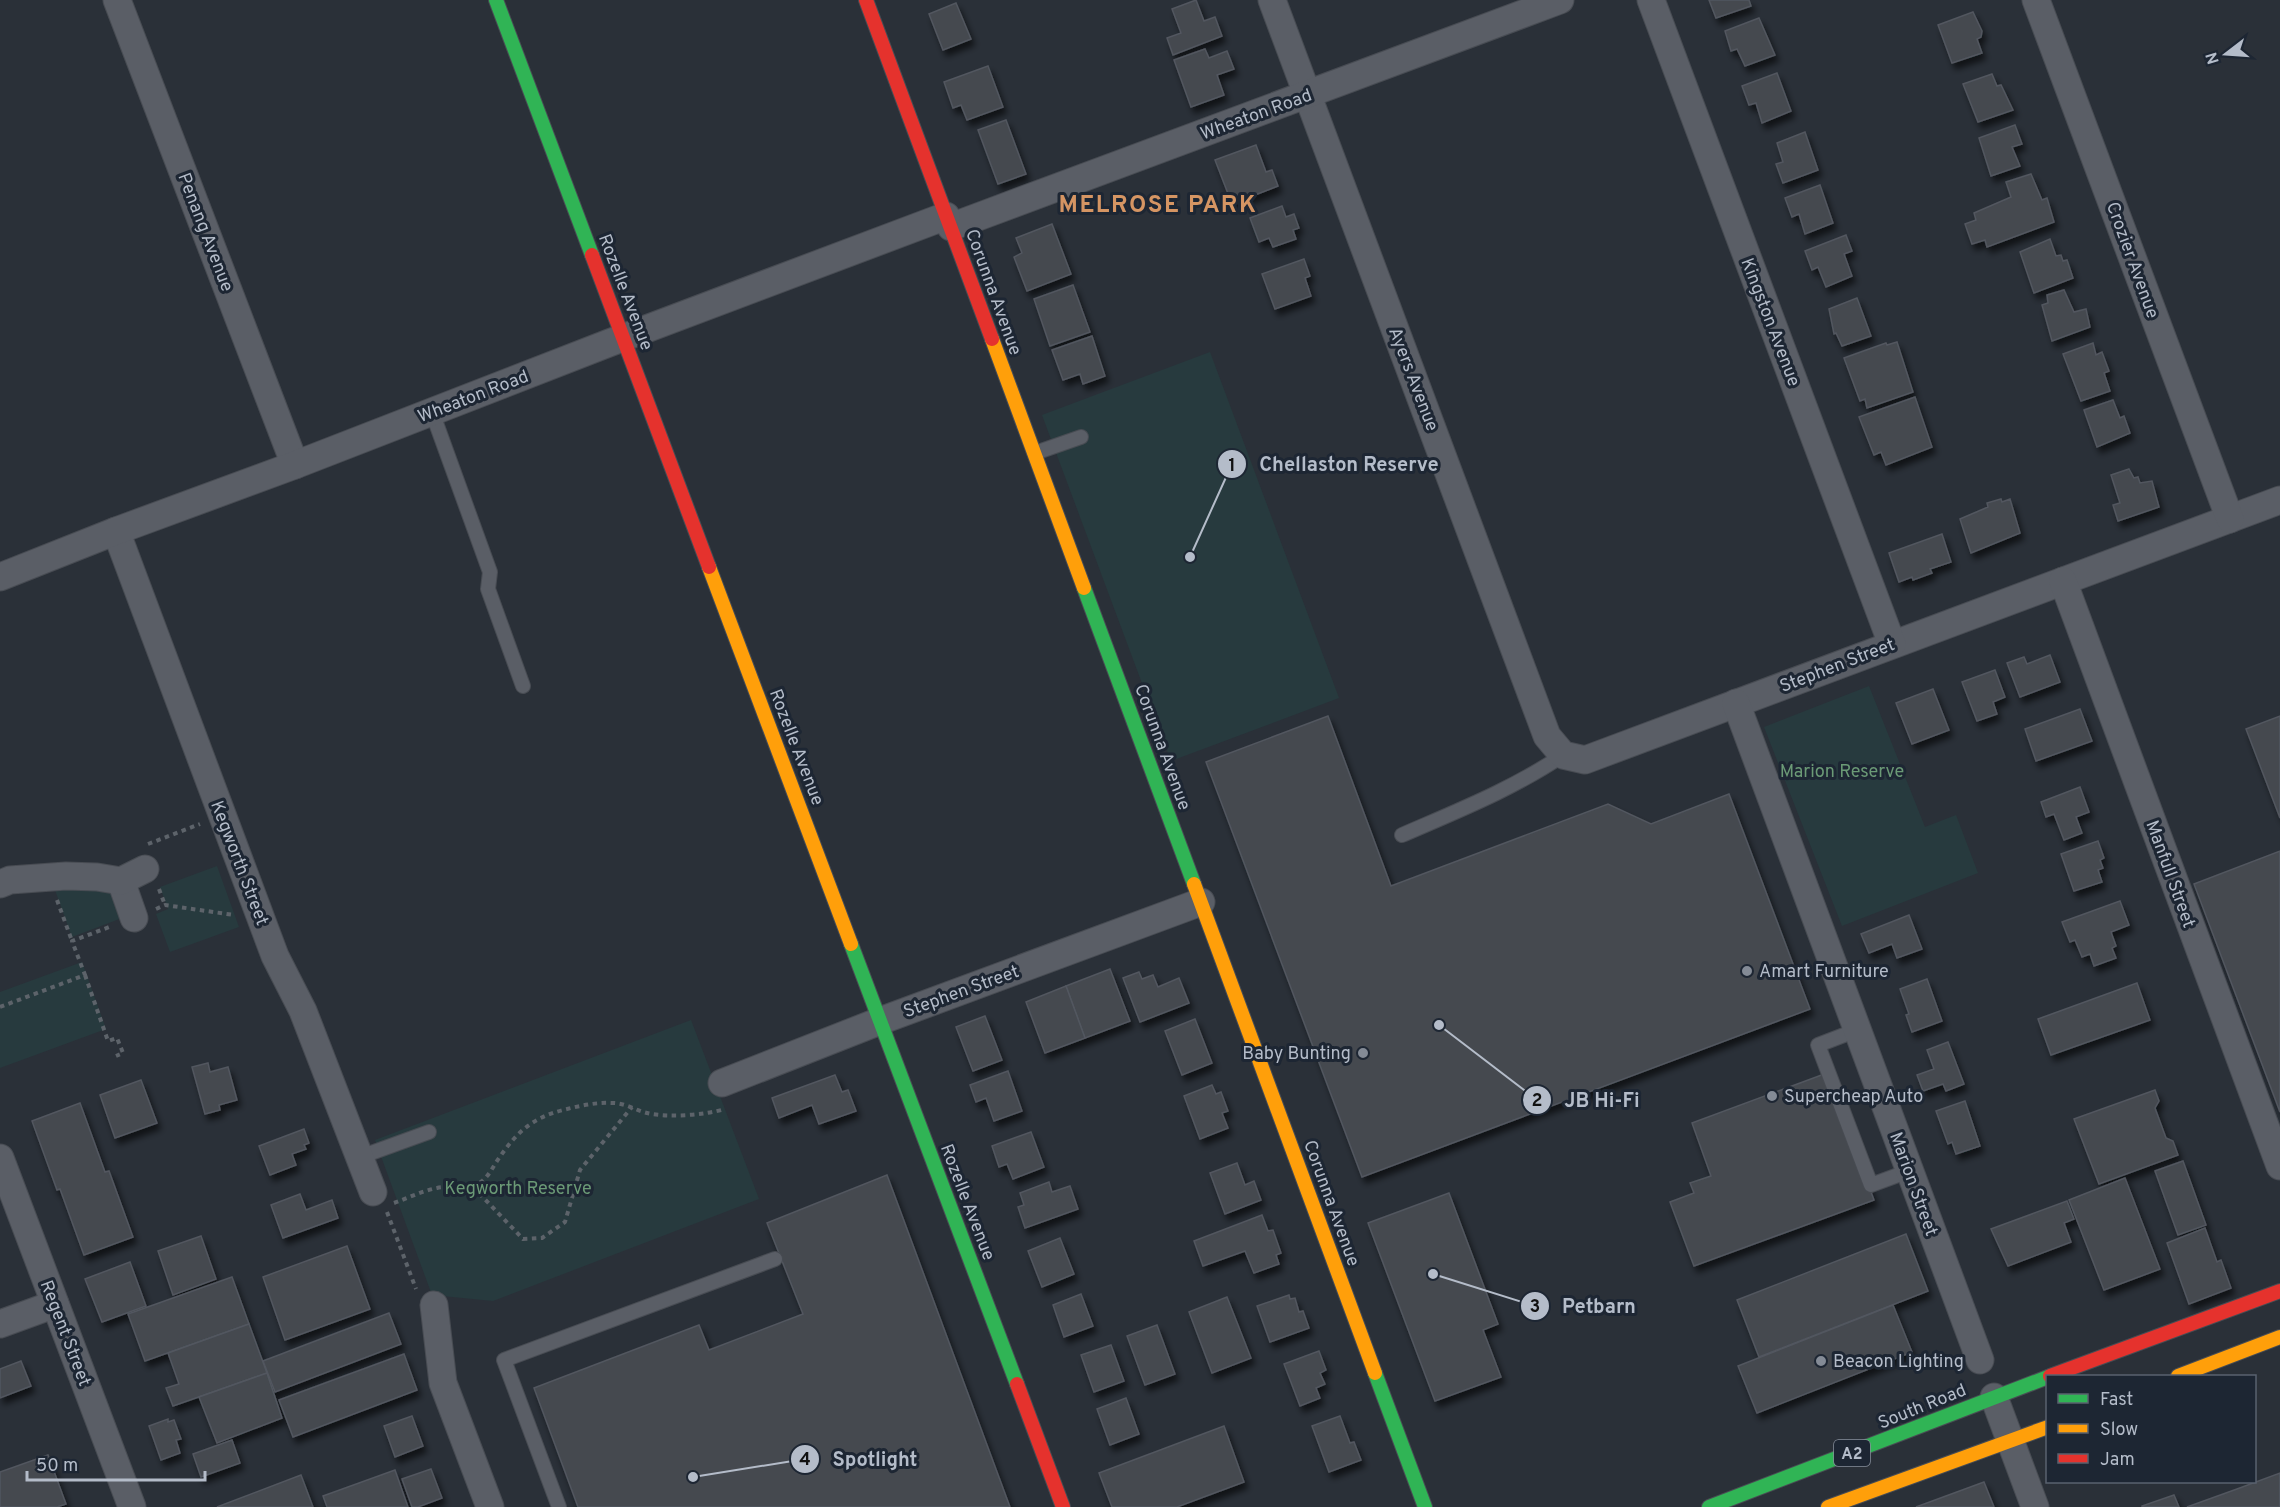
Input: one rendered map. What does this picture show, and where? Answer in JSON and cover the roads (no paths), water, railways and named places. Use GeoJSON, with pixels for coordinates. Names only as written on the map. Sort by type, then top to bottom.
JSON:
{"type":"FeatureCollection","features":[{"type":"Feature","properties":{"kind":"main road","name":"Rozelle Avenue"},"geometry":{"type":"LineString","coordinates":[[496,0],[1063,1507]]}},
{"type":"Feature","properties":{"kind":"main road","name":"Corunna Avenue"},"geometry":{"type":"LineString","coordinates":[[866,0],[1425,1507]]}},
{"type":"Feature","properties":{"kind":"main road","name":"South Road"},"geometry":{"type":"LineString","coordinates":[[2054,1375],[2280,1291]]}},
{"type":"Feature","properties":{"kind":"main road"},"geometry":{"type":"LineString","coordinates":[[2183,1375],[2280,1337]]}},
{"type":"Feature","properties":{"kind":"main road","name":"South Road"},"geometry":{"type":"LineString","coordinates":[[1709,1507],[2046,1378]]}},
{"type":"Feature","properties":{"kind":"main road","name":"A2"},"geometry":{"type":"LineString","coordinates":[[1828,1507],[2046,1428]]}},
{"type":"Feature","properties":{"kind":"street","name":"Penang Avenue"},"geometry":{"type":"LineString","coordinates":[[117,0],[295,465]]}},
{"type":"Feature","properties":{"kind":"street","name":"Ayers Avenue"},"geometry":{"type":"LineString","coordinates":[[1272,0],[1547,736],[1563,755]]}},
{"type":"Feature","properties":{"kind":"street","name":"Wheaton Road"},"geometry":{"type":"LineString","coordinates":[[0,577],[623,338],[1307,94],[1560,0]]}},
{"type":"Feature","properties":{"kind":"street","name":"Kingston Avenue"},"geometry":{"type":"LineString","coordinates":[[1651,0],[1892,644]]}},
{"type":"Feature","properties":{"kind":"street","name":"Crozier Avenue"},"geometry":{"type":"LineString","coordinates":[[2036,0],[2230,519]]}},
{"type":"Feature","properties":{"kind":"street","name":"Stephen Street"},"geometry":{"type":"LineString","coordinates":[[1563,755],[1585,760],[2280,500]]}},
{"type":"Feature","properties":{"kind":"street","name":"Kegworth Street"},"geometry":{"type":"LineString","coordinates":[[116,531],[275,956],[303,1011],[373,1192]]}},
{"type":"Feature","properties":{"kind":"street","name":"Manfull Street"},"geometry":{"type":"LineString","coordinates":[[2063,581],[2280,1166]]}},
{"type":"Feature","properties":{"kind":"street","name":"Marion Street"},"geometry":{"type":"LineString","coordinates":[[1736,703],[1980,1360]]}},
{"type":"Feature","properties":{"kind":"street"},"geometry":{"type":"LineString","coordinates":[[0,884],[10,880],[48,877],[97,877],[121,881],[148,867]]}},
{"type":"Feature","properties":{"kind":"street"},"geometry":{"type":"LineString","coordinates":[[121,881],[134,918]]}},
{"type":"Feature","properties":{"kind":"street","name":"Stephen Street"},"geometry":{"type":"LineString","coordinates":[[727,1094],[880,1021],[1201,902]]}},
{"type":"Feature","properties":{"kind":"street","name":"Regent Street"},"geometry":{"type":"LineString","coordinates":[[0,1158],[132,1507]]}},
{"type":"Feature","properties":{"kind":"street"},"geometry":{"type":"LineString","coordinates":[[0,1324],[55,1304]]}},
{"type":"Feature","properties":{"kind":"street"},"geometry":{"type":"LineString","coordinates":[[434,1305],[443,1383],[490,1507]]}},
{"type":"Feature","properties":{"kind":"street"},"geometry":{"type":"LineString","coordinates":[[1994,1397],[2035,1507]]}},
{"type":"Feature","properties":{"kind":"lane"},"geometry":{"type":"LineString","coordinates":[[432,412],[490,572],[489,589],[523,686]]}},
{"type":"Feature","properties":{"kind":"lane"},"geometry":{"type":"LineString","coordinates":[[1035,453],[1081,436]]}},
{"type":"Feature","properties":{"kind":"lane"},"geometry":{"type":"LineString","coordinates":[[1402,835],[1506,789],[1539,772],[1563,755]]}},
{"type":"Feature","properties":{"kind":"lane"},"geometry":{"type":"LineString","coordinates":[[1857,1030],[1818,1045],[1871,1185],[1910,1171]]}},
{"type":"Feature","properties":{"kind":"lane"},"geometry":{"type":"LineString","coordinates":[[360,1157],[429,1132]]}},
{"type":"Feature","properties":{"kind":"lane"},"geometry":{"type":"LineString","coordinates":[[559,1507],[504,1360],[775,1259]]}},
{"type":"Feature","properties":{"kind":"place","name":"Chellaston Reserve"},"geometry":{"type":"Point","coordinates":[1190,557]}},
{"type":"Feature","properties":{"kind":"place","name":"Amart Furniture"},"geometry":{"type":"Point","coordinates":[1747,971]}},
{"type":"Feature","properties":{"kind":"place","name":"JB Hi-Fi"},"geometry":{"type":"Point","coordinates":[1439,1025]}},
{"type":"Feature","properties":{"kind":"place","name":"Baby Bunting"},"geometry":{"type":"Point","coordinates":[1363,1053]}},
{"type":"Feature","properties":{"kind":"place","name":"Supercheap Auto"},"geometry":{"type":"Point","coordinates":[1772,1096]}},
{"type":"Feature","properties":{"kind":"place","name":"Petbarn"},"geometry":{"type":"Point","coordinates":[1433,1274]}},
{"type":"Feature","properties":{"kind":"place","name":"Beacon Lighting"},"geometry":{"type":"Point","coordinates":[1821,1361]}},
{"type":"Feature","properties":{"kind":"place","name":"Spotlight"},"geometry":{"type":"Point","coordinates":[693,1477]}},
{"type":"Feature","properties":{"kind":"district","name":"MELROSE PARK"},"geometry":{"type":"Point","coordinates":[1158,204]}},
{"type":"Feature","properties":{"kind":"park label","name":"Marion Reserve"},"geometry":{"type":"Point","coordinates":[1842,771]}},
{"type":"Feature","properties":{"kind":"park label","name":"Kegworth Reserve"},"geometry":{"type":"Point","coordinates":[518,1188]}}]}
